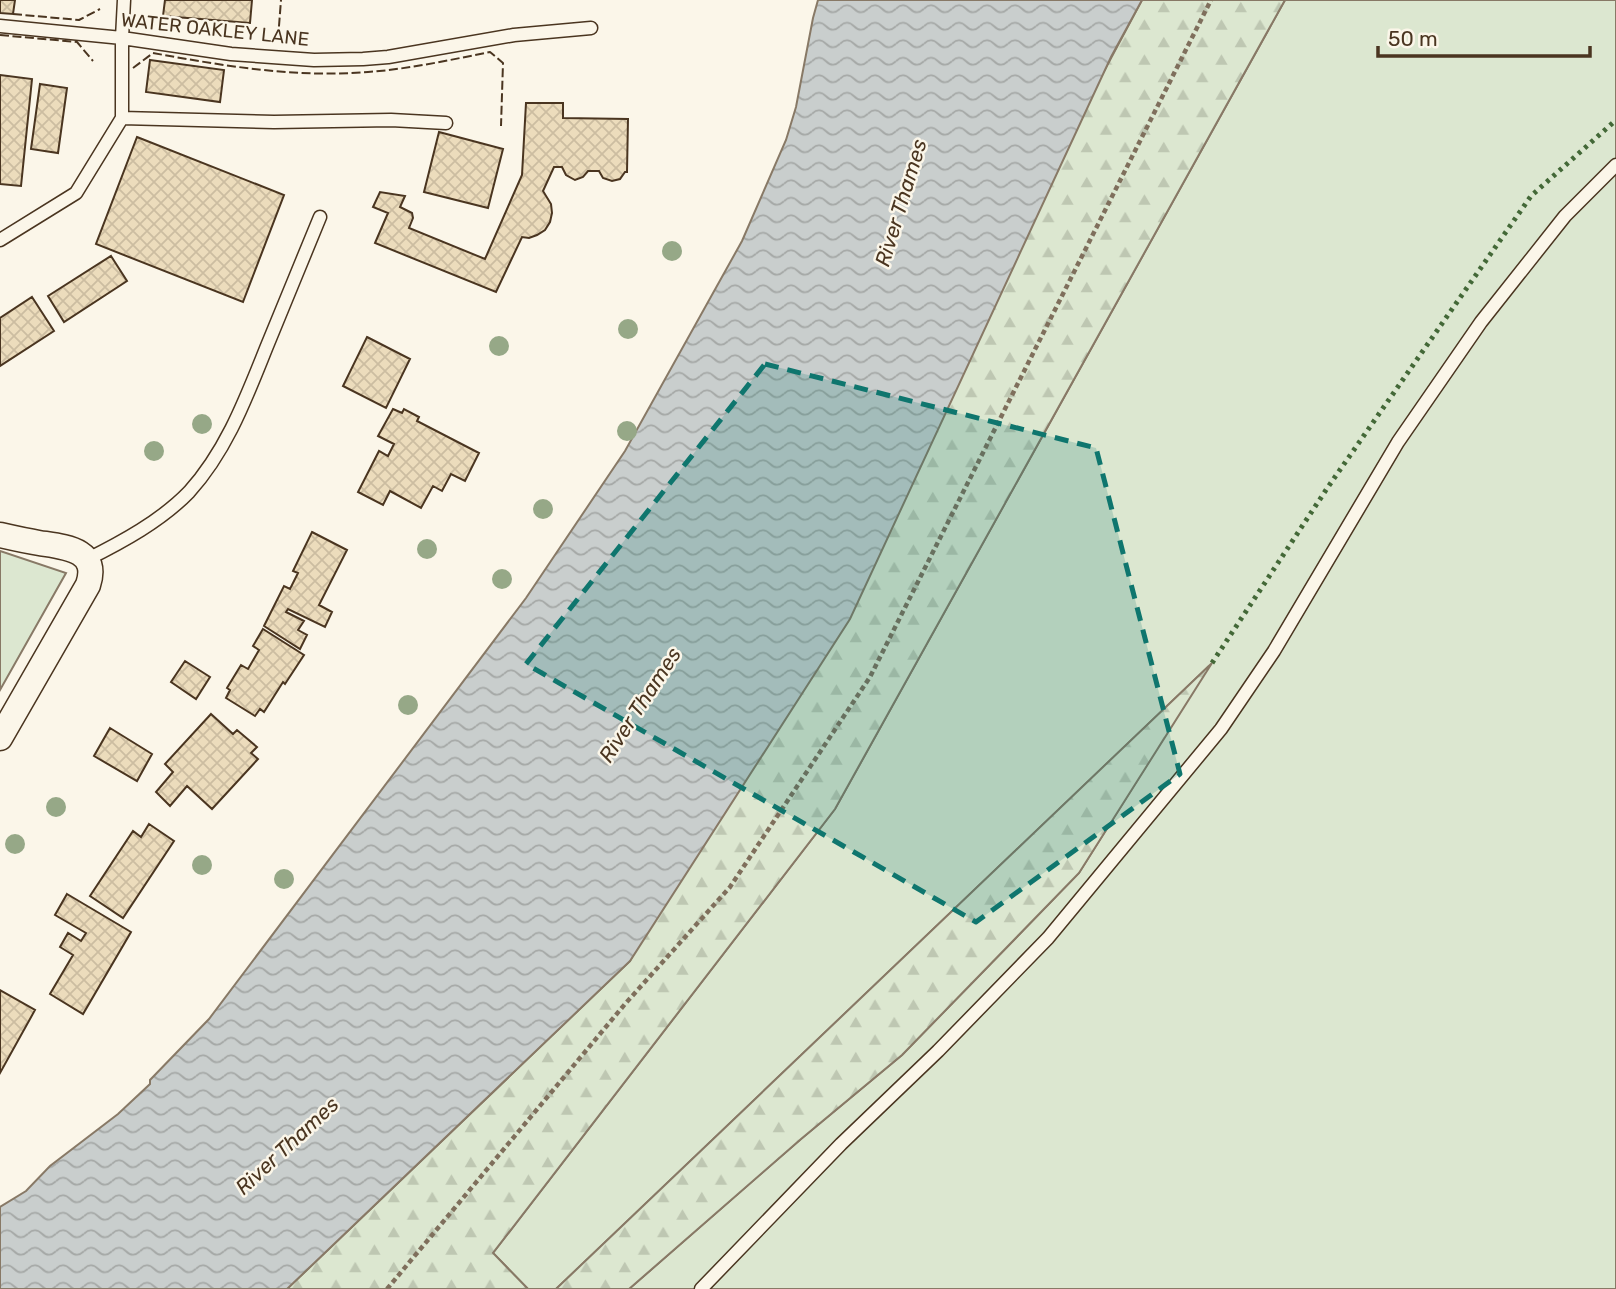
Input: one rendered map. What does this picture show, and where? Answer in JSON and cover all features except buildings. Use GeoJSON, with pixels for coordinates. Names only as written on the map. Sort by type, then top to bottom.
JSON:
{"type":"FeatureCollection","features":[{"type":"Feature","properties":{"kind":"street"},"geometry":{"type":"LineString","coordinates":[[0,535],[77,551],[86,560],[90,571],[88,585],[0,738]]}},
{"type":"Feature","properties":{"kind":"lane"},"geometry":{"type":"LineString","coordinates":[[0,240],[76,193],[122,118],[124,0]]}},
{"type":"Feature","properties":{"kind":"lane","name":"WATER OAKLEY LANE"},"geometry":{"type":"LineString","coordinates":[[0,26],[122,38],[258,57],[304,60],[388,57],[514,36],[591,28]]}},
{"type":"Feature","properties":{"kind":"lane"},"geometry":{"type":"LineString","coordinates":[[122,118],[274,122],[391,120],[446,123]]}},
{"type":"Feature","properties":{"kind":"lane"},"geometry":{"type":"LineString","coordinates":[[701,1289],[841,1144],[1048,938],[1221,729],[1274,651],[1398,442],[1481,322],[1566,216],[1616,165]]}},
{"type":"Feature","properties":{"kind":"lane"},"geometry":{"type":"LineString","coordinates":[[86,560],[128,538],[172,507],[217,456],[248,394],[320,217]]}},
{"type":"Feature","properties":{"kind":"path"},"geometry":{"type":"LineString","coordinates":[[387,1289],[625,1004],[730,887],[870,677],[1211,0]]}},
{"type":"Feature","properties":{"kind":"highlighted area"},"geometry":{"type":"Polygon","coordinates":[[[765,364],[1096,448],[1180,774],[976,922],[526,664],[765,364]]]}},
{"type":"Feature","properties":{"kind":"green space"},"geometry":{"type":"Polygon","coordinates":[[[1142,0],[1285,0],[835,809],[493,1253],[528,1289],[287,1289],[630,961],[1142,0]]]}},
{"type":"Feature","properties":{"kind":"green space"},"geometry":{"type":"Polygon","coordinates":[[[1285,0],[1616,0],[1616,1289],[629,1289],[902,1055],[1079,873],[1209,666],[556,1289],[528,1289],[493,1253],[835,809],[1285,0]]]}},
{"type":"Feature","properties":{"kind":"green space"},"geometry":{"type":"Polygon","coordinates":[[[0,551],[66,573],[0,690],[0,551]]]}},
{"type":"Feature","properties":{"kind":"green space"},"geometry":{"type":"Polygon","coordinates":[[[1212,663],[1079,873],[902,1055],[629,1289],[556,1289],[1212,663]]]}},
{"type":"Feature","properties":{"kind":"water","name":"River Thames"},"geometry":{"type":"Polygon","coordinates":[[[818,0],[1142,0],[1111,57],[850,619],[630,961],[287,1289],[0,1289],[0,1207],[26,1191],[50,1166],[118,1114],[150,1084],[150,1080],[209,1019],[526,598],[625,451],[742,241],[786,140],[796,107],[818,0]]]}},
{"type":"Feature","properties":{"kind":"hedge"},"geometry":{"type":"LineString","coordinates":[[1212,663],[1328,487],[1531,196],[1616,120]]}},
{"type":"Feature","properties":{"kind":"fence"},"geometry":{"type":"LineString","coordinates":[[278,39],[281,0]]}},
{"type":"Feature","properties":{"kind":"fence"},"geometry":{"type":"LineString","coordinates":[[13,14],[79,20],[100,9]]}},
{"type":"Feature","properties":{"kind":"fence"},"geometry":{"type":"LineString","coordinates":[[0,35],[77,42],[93,61]]}},
{"type":"Feature","properties":{"kind":"fence"},"geometry":{"type":"LineString","coordinates":[[133,68],[153,53],[260,70],[368,72],[490,52],[503,63],[501,126]]}}]}
